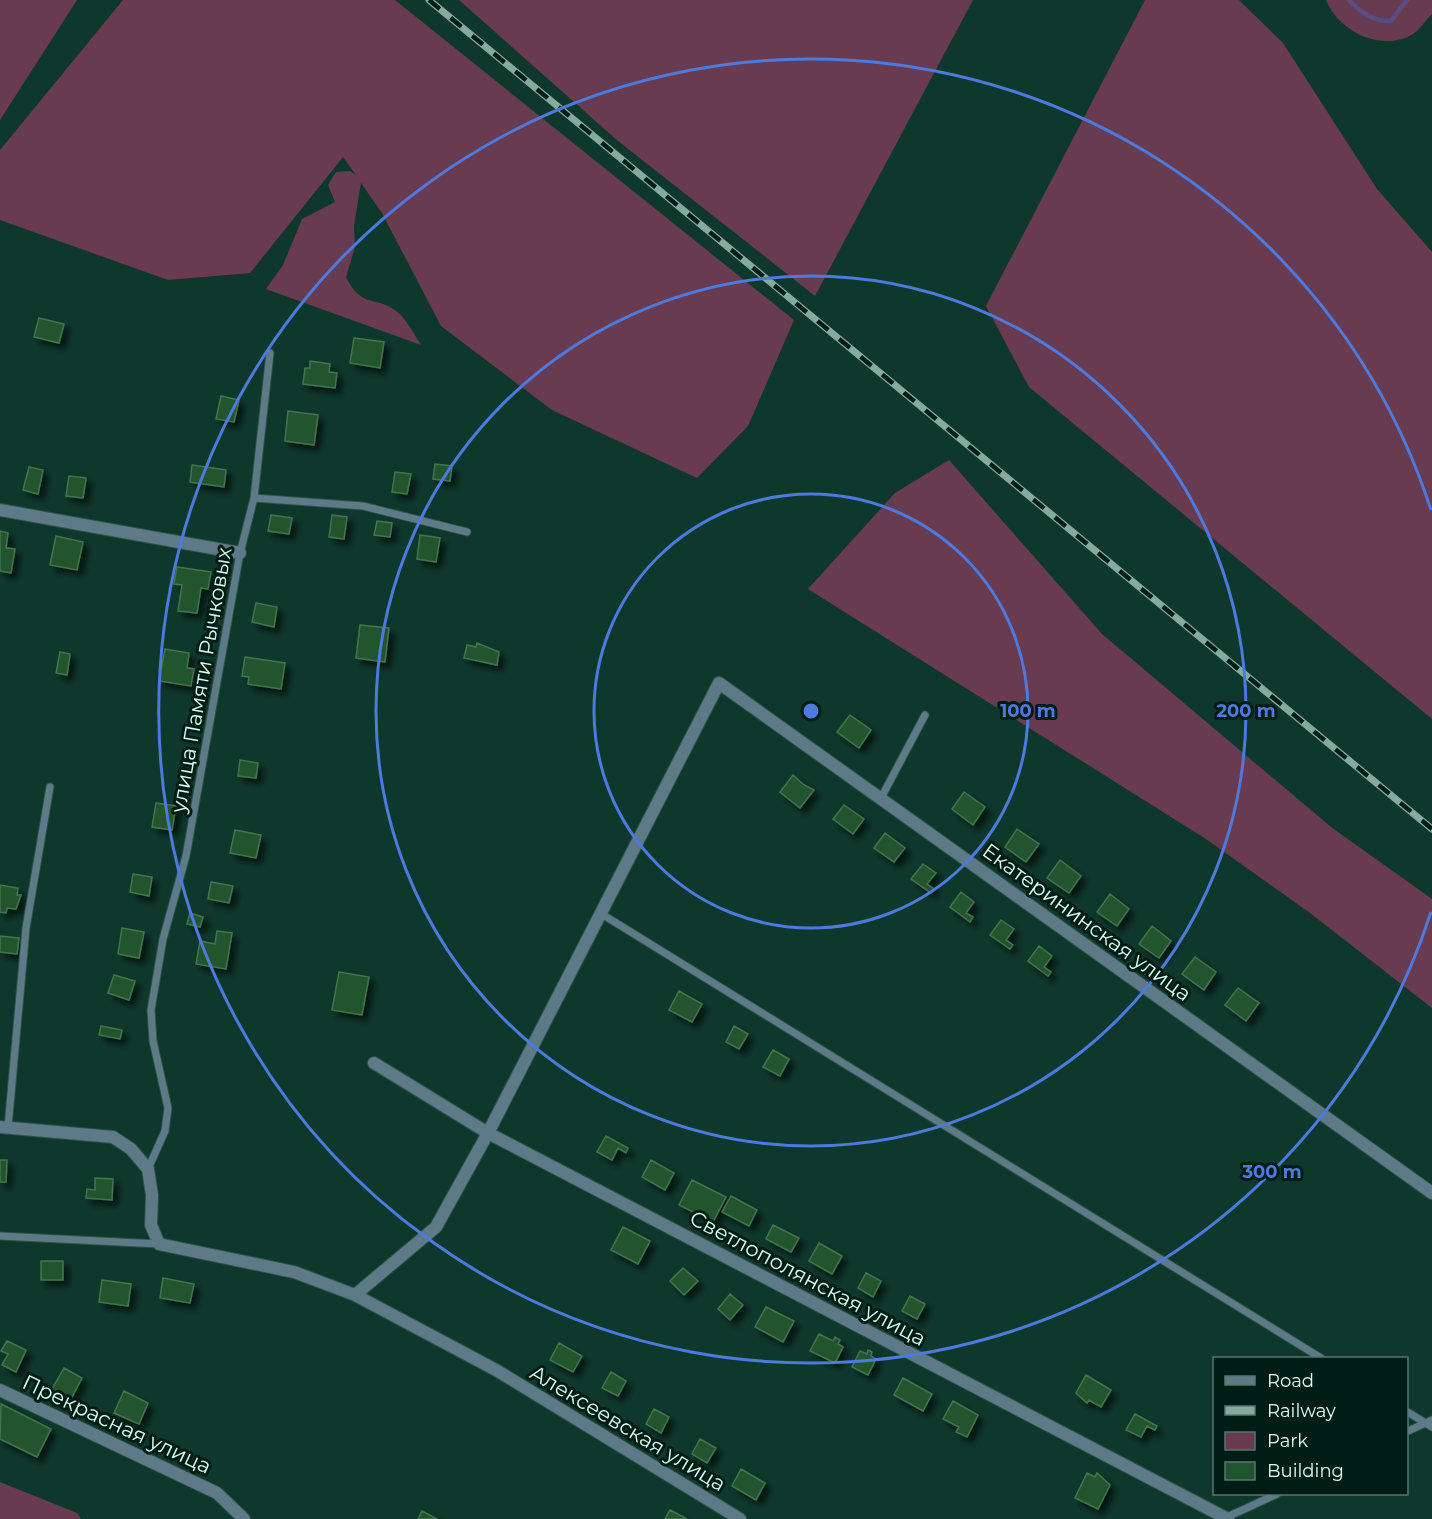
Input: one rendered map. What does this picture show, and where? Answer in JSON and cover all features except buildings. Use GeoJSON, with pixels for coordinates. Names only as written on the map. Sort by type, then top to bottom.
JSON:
{"type":"FeatureCollection","features":[{"type":"Feature","properties":{"kind":"street"},"geometry":{"type":"LineString","coordinates":[[0,510],[240,553]]}},
{"type":"Feature","properties":{"kind":"street","name":"Екатерининская улица"},"geometry":{"type":"LineString","coordinates":[[600,913],[719,683],[1432,1193]]}},
{"type":"Feature","properties":{"kind":"street"},"geometry":{"type":"LineString","coordinates":[[355,1295],[436,1227],[488,1133],[600,913]]}},
{"type":"Feature","properties":{"kind":"street","name":"Светлополянская улица"},"geometry":{"type":"LineString","coordinates":[[374,1064],[488,1133],[1226,1519]]}},
{"type":"Feature","properties":{"kind":"street"},"geometry":{"type":"LineString","coordinates":[[4,1127],[113,1137],[131,1149],[148,1169],[152,1195],[151,1225],[159,1244]]}},
{"type":"Feature","properties":{"kind":"street","name":"Алексеевская улица"},"geometry":{"type":"LineString","coordinates":[[159,1244],[294,1272],[355,1295],[496,1370],[740,1519]]}},
{"type":"Feature","properties":{"kind":"street","name":"Прекрасная улица"},"geometry":{"type":"LineString","coordinates":[[0,1390],[217,1492],[244,1519]]}},
{"type":"Feature","properties":{"kind":"lane","name":"улица Памяти Рычковых"},"geometry":{"type":"LineString","coordinates":[[148,1169],[165,1131],[168,1108],[153,1041],[151,1010],[164,939],[186,856],[240,553],[254,498],[270,353]]}},
{"type":"Feature","properties":{"kind":"lane"},"geometry":{"type":"LineString","coordinates":[[254,498],[363,506],[467,532]]}},
{"type":"Feature","properties":{"kind":"lane"},"geometry":{"type":"LineString","coordinates":[[881,798],[925,715]]}},
{"type":"Feature","properties":{"kind":"lane"},"geometry":{"type":"LineString","coordinates":[[4,1127],[26,928],[50,787]]}},
{"type":"Feature","properties":{"kind":"lane"},"geometry":{"type":"LineString","coordinates":[[600,913],[1319,1357]]}},
{"type":"Feature","properties":{"kind":"lane"},"geometry":{"type":"LineString","coordinates":[[0,1236],[159,1244]]}},
{"type":"Feature","properties":{"kind":"lane"},"geometry":{"type":"LineString","coordinates":[[1408,1412],[1430,1423]]}},
{"type":"Feature","properties":{"kind":"lane"},"geometry":{"type":"LineString","coordinates":[[1408,1432],[1430,1423]]}},
{"type":"Feature","properties":{"kind":"lane"},"geometry":{"type":"LineString","coordinates":[[1226,1519],[1275,1495]]}},
{"type":"Feature","properties":{"kind":"green space"},"geometry":{"type":"Polygon","coordinates":[[[0,0],[77,0],[0,120],[0,0]]]}},
{"type":"Feature","properties":{"kind":"green space"},"geometry":{"type":"Polygon","coordinates":[[[123,0],[395,0],[794,320],[748,426],[697,478],[552,410],[441,326],[382,213],[361,183],[354,226],[355,247],[346,277],[357,294],[399,313],[421,345],[266,289],[283,265],[302,219],[335,202],[328,185],[336,172],[350,171],[356,175],[343,157],[250,273],[168,280],[0,220],[0,150],[123,0]]]}},
{"type":"Feature","properties":{"kind":"green space"},"geometry":{"type":"Polygon","coordinates":[[[459,0],[973,0],[815,296],[618,141],[459,0]]]}},
{"type":"Feature","properties":{"kind":"green space"},"geometry":{"type":"Polygon","coordinates":[[[1145,0],[1239,0],[1283,43],[1377,189],[1432,252],[1432,719],[1029,387],[986,306],[1145,0]]]}},
{"type":"Feature","properties":{"kind":"green space"},"geometry":{"type":"Polygon","coordinates":[[[1326,0],[1432,0],[1432,14],[1413,34],[1401,39],[1375,40],[1362,36],[1340,21],[1326,0]]]}},
{"type":"Feature","properties":{"kind":"green space"},"geometry":{"type":"Polygon","coordinates":[[[949,460],[1102,634],[1331,827],[1432,899],[1432,1008],[1310,913],[1206,839],[808,589],[895,493],[949,460]]]}},
{"type":"Feature","properties":{"kind":"green space"},"geometry":{"type":"Polygon","coordinates":[[[0,1482],[77,1513],[81,1519],[0,1519],[0,1482]]]}},
{"type":"Feature","properties":{"kind":"waterway"},"geometry":{"type":"LineString","coordinates":[[1349,0],[1368,16],[1391,21],[1407,0]]}},
{"type":"Feature","properties":{"kind":"railway"},"geometry":{"type":"LineString","coordinates":[[429,0],[1432,829]]}}]}
